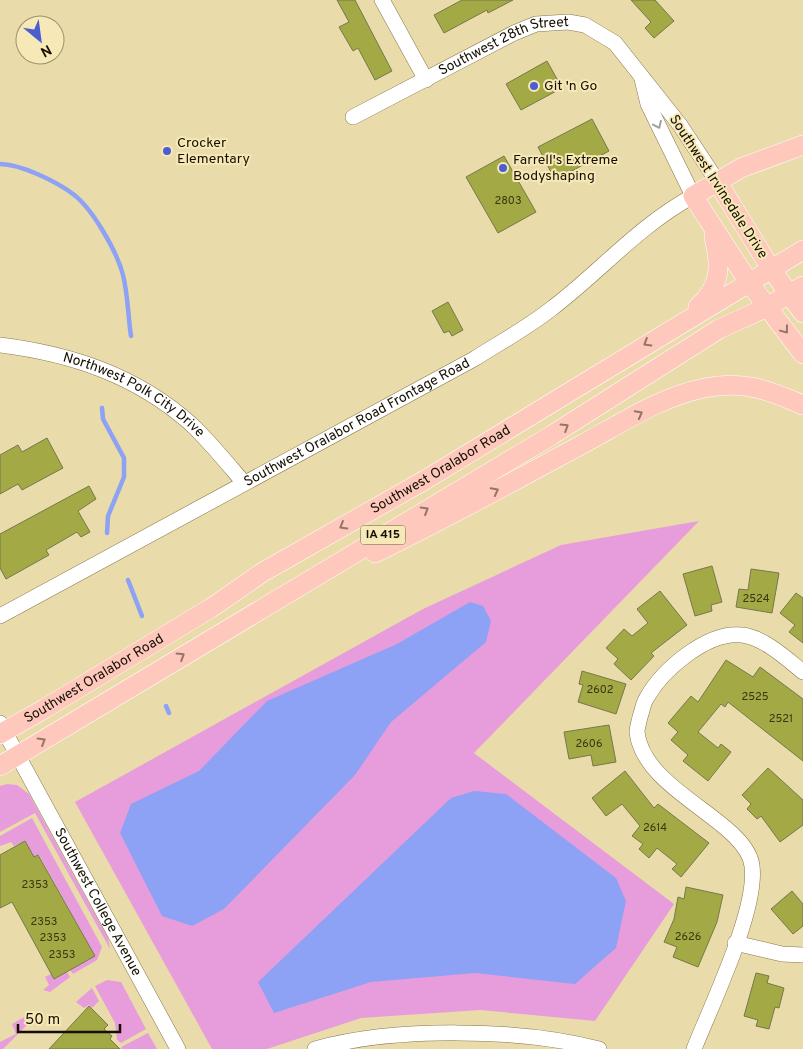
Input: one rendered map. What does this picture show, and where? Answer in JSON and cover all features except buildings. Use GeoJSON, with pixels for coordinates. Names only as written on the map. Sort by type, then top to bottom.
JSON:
{"type":"FeatureCollection","features":[{"type":"Feature","properties":{"kind":"main road"},"geometry":{"type":"LineString","coordinates":[[693,196],[741,168],[803,144]]}},
{"type":"Feature","properties":{"kind":"main road","name":"Southwest Irvinedale Drive"},"geometry":{"type":"LineString","coordinates":[[717,181],[771,270],[796,290],[803,313]]}},
{"type":"Feature","properties":{"kind":"main road","name":"Southwest Irvinedale Drive"},"geometry":{"type":"LineString","coordinates":[[693,196],[750,284],[803,354]]}},
{"type":"Feature","properties":{"kind":"main road"},"geometry":{"type":"LineString","coordinates":[[678,324],[705,301],[717,281],[720,268],[719,254],[710,222]]}},
{"type":"Feature","properties":{"kind":"main road","name":"Southwest Oralabor Road"},"geometry":{"type":"LineString","coordinates":[[1,729],[44,710],[211,608],[263,572],[425,480],[678,324],[750,284],[803,250]]}},
{"type":"Feature","properties":{"kind":"main road","name":"Southwest Oralabor Road"},"geometry":{"type":"LineString","coordinates":[[0,766],[559,430],[719,329],[796,290]]}},
{"type":"Feature","properties":{"kind":"main road"},"geometry":{"type":"LineString","coordinates":[[279,598],[420,531],[645,411],[685,393],[706,388],[747,385],[765,389],[803,405]]}},
{"type":"Feature","properties":{"kind":"street"},"geometry":{"type":"LineString","coordinates":[[382,0],[426,80]]}},
{"type":"Feature","properties":{"kind":"street","name":"Southwest 28th Street"},"geometry":{"type":"LineString","coordinates":[[353,117],[514,33],[536,24],[552,22],[585,25],[615,43],[642,79]]}},
{"type":"Feature","properties":{"kind":"street","name":"Southwest Irvinedale Drive"},"geometry":{"type":"LineString","coordinates":[[642,79],[680,124],[717,181]]}},
{"type":"Feature","properties":{"kind":"street","name":"Southwest Irvinedale Drive"},"geometry":{"type":"LineString","coordinates":[[642,79],[648,104],[693,196]]}},
{"type":"Feature","properties":{"kind":"street","name":"Southwest Oralabor Road Frontage Road"},"geometry":{"type":"LineString","coordinates":[[0,616],[474,359],[532,322],[593,275],[631,238],[664,212],[693,196]]}},
{"type":"Feature","properties":{"kind":"street","name":"Northwest Polk City Drive"},"geometry":{"type":"LineString","coordinates":[[0,345],[53,353],[83,361],[140,387],[191,424],[244,483]]}},
{"type":"Feature","properties":{"kind":"street"},"geometry":{"type":"LineString","coordinates":[[694,1049],[750,899],[752,865],[742,843],[670,785],[644,757],[637,731],[645,700],[663,677],[690,651],[717,636],[743,635],[774,649],[803,672]]}},
{"type":"Feature","properties":{"kind":"street","name":"Southwest College Avenue"},"geometry":{"type":"LineString","coordinates":[[1,729],[18,755],[178,1049]]}},
{"type":"Feature","properties":{"kind":"street"},"geometry":{"type":"LineString","coordinates":[[735,943],[782,954],[803,955]]}},
{"type":"Feature","properties":{"kind":"street"},"geometry":{"type":"LineString","coordinates":[[315,1049],[390,1036],[488,1033],[599,1049]]}},
{"type":"Feature","properties":{"kind":"shaded area"},"geometry":{"type":"Polygon","coordinates":[[[699,521],[474,753],[674,904],[595,1021],[480,1010],[361,1018],[267,1049],[212,1049],[75,802],[423,609],[561,545],[699,521]]]}},
{"type":"Feature","properties":{"kind":"shaded area"},"geometry":{"type":"Polygon","coordinates":[[[7,784],[17,785],[29,794],[108,938],[110,949],[35,813],[0,832],[0,786],[7,784]]]}},
{"type":"Feature","properties":{"kind":"shaded area"},"geometry":{"type":"Polygon","coordinates":[[[32,818],[102,947],[97,960],[73,974],[70,970],[95,956],[39,855],[34,857],[25,841],[14,846],[11,842],[0,846],[0,836],[32,818]]]}},
{"type":"Feature","properties":{"kind":"shaded area"},"geometry":{"type":"Polygon","coordinates":[[[67,972],[70,977],[50,992],[43,990],[49,985],[45,977],[51,974],[54,979],[67,972]]]}},
{"type":"Feature","properties":{"kind":"shaded area"},"geometry":{"type":"Polygon","coordinates":[[[107,980],[121,982],[146,1029],[121,1043],[117,1040],[115,1023],[95,986],[107,980]]]}},
{"type":"Feature","properties":{"kind":"shaded area"},"geometry":{"type":"Polygon","coordinates":[[[92,988],[99,1001],[92,1008],[89,1005],[84,1008],[76,1002],[92,988]]]}},
{"type":"Feature","properties":{"kind":"shaded area"},"geometry":{"type":"Polygon","coordinates":[[[28,1015],[31,1018],[29,1023],[3,1049],[0,1049],[0,1042],[16,1034],[12,1024],[28,1015]]]}},
{"type":"Feature","properties":{"kind":"shaded area"},"geometry":{"type":"Polygon","coordinates":[[[148,1033],[157,1049],[120,1049],[123,1046],[148,1033]]]}},
{"type":"Feature","properties":{"kind":"water"},"geometry":{"type":"Polygon","coordinates":[[[470,602],[483,606],[491,621],[486,642],[391,722],[355,775],[224,909],[192,926],[162,916],[120,833],[131,804],[199,771],[267,701],[397,644],[470,602]]]}},
{"type":"Feature","properties":{"kind":"water"},"geometry":{"type":"Polygon","coordinates":[[[474,791],[506,794],[616,878],[626,901],[616,948],[575,984],[475,973],[371,982],[274,1013],[258,982],[451,798],[474,791]]]}},
{"type":"Feature","properties":{"kind":"waterway"},"geometry":{"type":"LineString","coordinates":[[0,164],[28,170],[58,184],[81,201],[96,220],[110,243],[123,275],[131,336]]}},
{"type":"Feature","properties":{"kind":"waterway"},"geometry":{"type":"LineString","coordinates":[[102,408],[103,419],[124,458],[124,477],[108,516],[107,533]]}},
{"type":"Feature","properties":{"kind":"waterway"},"geometry":{"type":"LineString","coordinates":[[128,580],[142,616]]}},
{"type":"Feature","properties":{"kind":"waterway"},"geometry":{"type":"LineString","coordinates":[[166,706],[169,713]]}},
{"type":"Feature","properties":{"kind":"place","name":"Git 'n Go"},"geometry":{"type":"Point","coordinates":[534,86]}},
{"type":"Feature","properties":{"kind":"place","name":"Crocker Elementary"},"geometry":{"type":"Point","coordinates":[167,151]}},
{"type":"Feature","properties":{"kind":"place","name":"Farrell's Extreme Bodyshaping"},"geometry":{"type":"Point","coordinates":[503,168]}}]}
